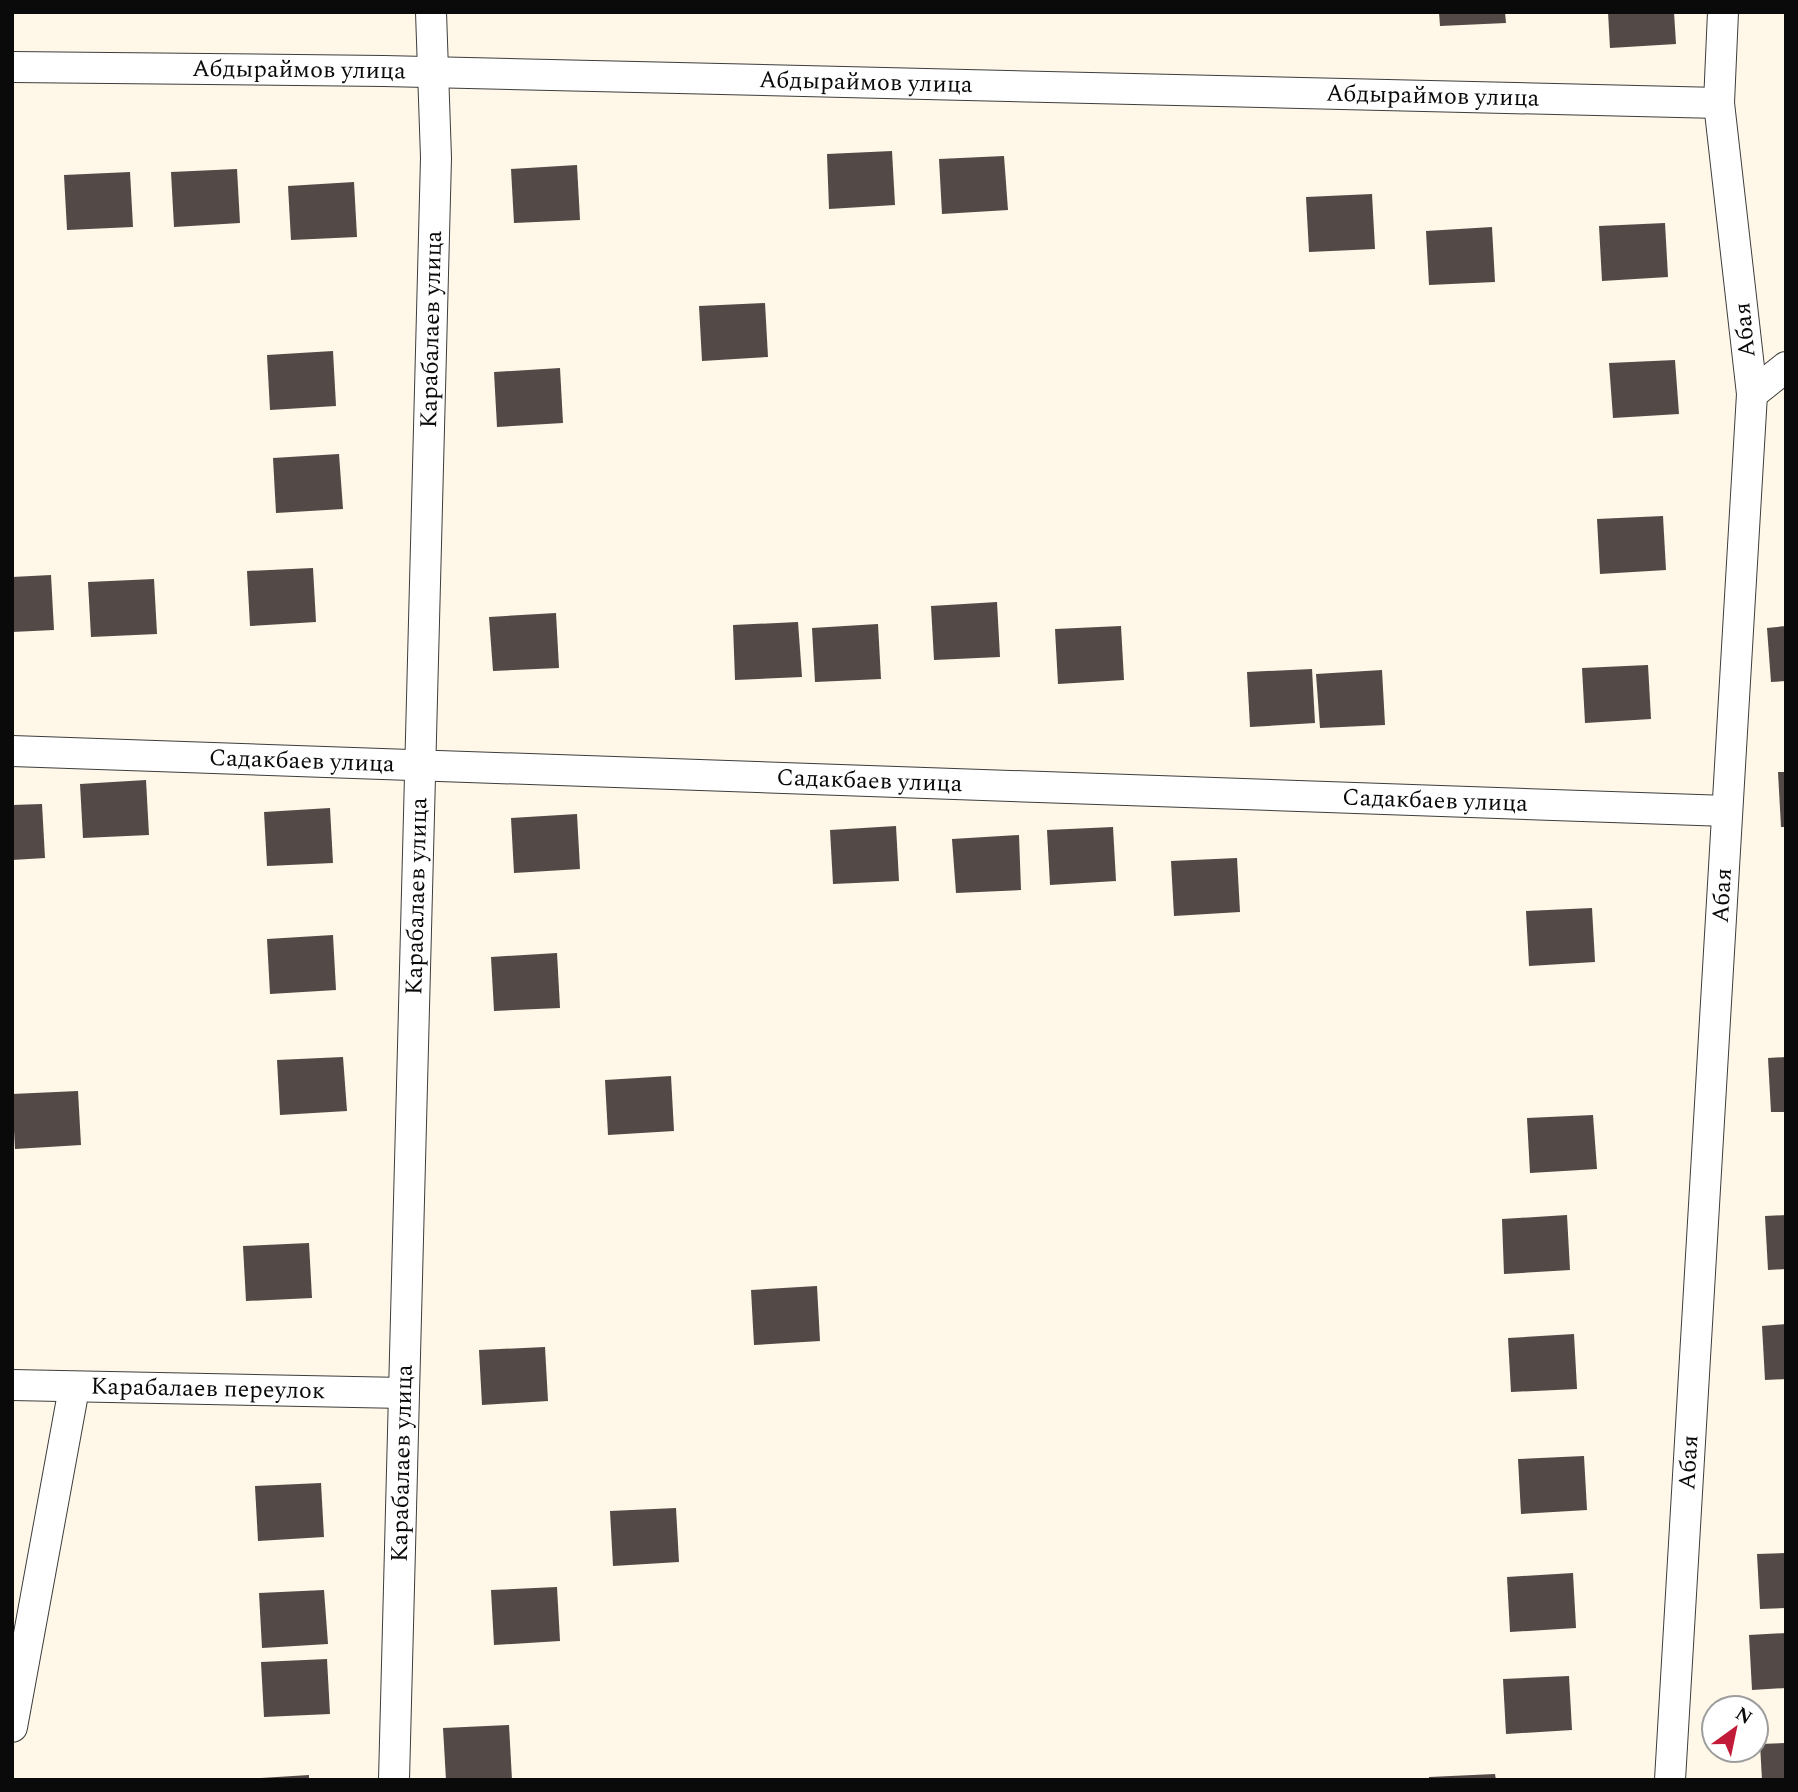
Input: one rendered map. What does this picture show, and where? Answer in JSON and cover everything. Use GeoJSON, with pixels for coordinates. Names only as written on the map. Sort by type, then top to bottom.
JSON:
{"type":"FeatureCollection","features":[{"type":"Feature","properties":{"kind":"street","name":"Карабалаев улица"},"geometry":{"type":"LineString","coordinates":[[394,1780],[436,158],[431,12]]}},
{"type":"Feature","properties":{"kind":"street","name":"Абая"},"geometry":{"type":"LineString","coordinates":[[1670,1780],[1752,394],[1719,103],[1723,12]]}},
{"type":"Feature","properties":{"kind":"street","name":"Абдыраймов улица"},"geometry":{"type":"LineString","coordinates":[[12,67],[433,72],[1719,103]]}},
{"type":"Feature","properties":{"kind":"street"},"geometry":{"type":"LineString","coordinates":[[1752,394],[1786,367]]}},
{"type":"Feature","properties":{"kind":"street","name":"Садакбаев улица"},"geometry":{"type":"LineString","coordinates":[[12,751],[1727,811]]}},
{"type":"Feature","properties":{"kind":"street","name":"Карабалаев переулок"},"geometry":{"type":"LineString","coordinates":[[12,1385],[404,1393]]}},
{"type":"Feature","properties":{"kind":"street"},"geometry":{"type":"LineString","coordinates":[[12,1727],[74,1388]]}},
{"type":"Feature","properties":{"kind":"building"},"geometry":{"type":"Polygon","coordinates":[[[1439,12],[1505,12],[1506,23],[1440,26],[1439,12]]]}},
{"type":"Feature","properties":{"kind":"building"},"geometry":{"type":"Polygon","coordinates":[[[1608,12],[1674,12],[1676,44],[1610,48],[1608,12]]]}},
{"type":"Feature","properties":{"kind":"building"},"geometry":{"type":"Polygon","coordinates":[[[892,151],[895,205],[829,209],[827,154],[892,151]]]}},
{"type":"Feature","properties":{"kind":"building"},"geometry":{"type":"Polygon","coordinates":[[[1004,156],[1008,210],[942,214],[939,159],[1004,156]]]}},
{"type":"Feature","properties":{"kind":"building"},"geometry":{"type":"Polygon","coordinates":[[[577,165],[580,220],[514,223],[511,169],[577,165]]]}},
{"type":"Feature","properties":{"kind":"building"},"geometry":{"type":"Polygon","coordinates":[[[237,169],[240,223],[174,227],[171,172],[237,169]]]}},
{"type":"Feature","properties":{"kind":"building"},"geometry":{"type":"Polygon","coordinates":[[[130,172],[133,227],[67,230],[64,175],[130,172]]]}},
{"type":"Feature","properties":{"kind":"building"},"geometry":{"type":"Polygon","coordinates":[[[354,182],[357,237],[291,240],[288,186],[354,182]]]}},
{"type":"Feature","properties":{"kind":"building"},"geometry":{"type":"Polygon","coordinates":[[[1372,194],[1375,249],[1309,252],[1306,197],[1372,194]]]}},
{"type":"Feature","properties":{"kind":"building"},"geometry":{"type":"Polygon","coordinates":[[[1665,223],[1668,277],[1602,281],[1599,226],[1665,223]]]}},
{"type":"Feature","properties":{"kind":"building"},"geometry":{"type":"Polygon","coordinates":[[[1492,227],[1495,282],[1429,285],[1426,231],[1492,227]]]}},
{"type":"Feature","properties":{"kind":"building"},"geometry":{"type":"Polygon","coordinates":[[[765,303],[768,357],[702,361],[699,306],[765,303]]]}},
{"type":"Feature","properties":{"kind":"building"},"geometry":{"type":"Polygon","coordinates":[[[333,351],[336,406],[270,410],[267,355],[333,351]]]}},
{"type":"Feature","properties":{"kind":"building"},"geometry":{"type":"Polygon","coordinates":[[[1675,360],[1679,414],[1613,418],[1609,363],[1675,360]]]}},
{"type":"Feature","properties":{"kind":"building"},"geometry":{"type":"Polygon","coordinates":[[[560,368],[563,423],[497,427],[494,372],[560,368]]]}},
{"type":"Feature","properties":{"kind":"building"},"geometry":{"type":"Polygon","coordinates":[[[339,454],[343,509],[276,513],[273,458],[339,454]]]}},
{"type":"Feature","properties":{"kind":"building"},"geometry":{"type":"Polygon","coordinates":[[[1663,516],[1666,570],[1600,574],[1597,519],[1663,516]]]}},
{"type":"Feature","properties":{"kind":"building"},"geometry":{"type":"Polygon","coordinates":[[[313,568],[316,622],[250,626],[247,571],[313,568]]]}},
{"type":"Feature","properties":{"kind":"building"},"geometry":{"type":"Polygon","coordinates":[[[51,575],[54,630],[12,632],[12,577],[51,575]]]}},
{"type":"Feature","properties":{"kind":"building"},"geometry":{"type":"Polygon","coordinates":[[[154,579],[157,634],[91,637],[88,582],[154,579]]]}},
{"type":"Feature","properties":{"kind":"building"},"geometry":{"type":"Polygon","coordinates":[[[997,602],[1000,657],[934,660],[931,606],[997,602]]]}},
{"type":"Feature","properties":{"kind":"building"},"geometry":{"type":"Polygon","coordinates":[[[556,613],[559,668],[493,671],[489,617],[556,613]]]}},
{"type":"Feature","properties":{"kind":"building"},"geometry":{"type":"Polygon","coordinates":[[[798,622],[802,677],[735,680],[733,625],[798,622]]]}},
{"type":"Feature","properties":{"kind":"building"},"geometry":{"type":"Polygon","coordinates":[[[878,624],[881,679],[815,682],[812,628],[878,624]]]}},
{"type":"Feature","properties":{"kind":"building"},"geometry":{"type":"Polygon","coordinates":[[[1121,626],[1124,680],[1058,684],[1055,629],[1121,626]]]}},
{"type":"Feature","properties":{"kind":"building"},"geometry":{"type":"Polygon","coordinates":[[[1786,626],[1786,681],[1771,682],[1767,628],[1786,626]]]}},
{"type":"Feature","properties":{"kind":"building"},"geometry":{"type":"Polygon","coordinates":[[[1648,665],[1651,719],[1585,723],[1582,668],[1648,665]]]}},
{"type":"Feature","properties":{"kind":"building"},"geometry":{"type":"Polygon","coordinates":[[[1312,669],[1315,723],[1250,727],[1247,672],[1312,669]]]}},
{"type":"Feature","properties":{"kind":"building"},"geometry":{"type":"Polygon","coordinates":[[[1382,670],[1385,725],[1320,728],[1316,674],[1382,670]]]}},
{"type":"Feature","properties":{"kind":"building"},"geometry":{"type":"Polygon","coordinates":[[[1778,772],[1786,772],[1786,827],[1781,827],[1778,772]]]}},
{"type":"Feature","properties":{"kind":"building"},"geometry":{"type":"Polygon","coordinates":[[[146,780],[149,835],[83,838],[80,784],[146,780]]]}},
{"type":"Feature","properties":{"kind":"building"},"geometry":{"type":"Polygon","coordinates":[[[42,804],[45,858],[12,860],[12,805],[42,804]]]}},
{"type":"Feature","properties":{"kind":"building"},"geometry":{"type":"Polygon","coordinates":[[[330,808],[333,863],[267,866],[264,812],[330,808]]]}},
{"type":"Feature","properties":{"kind":"building"},"geometry":{"type":"Polygon","coordinates":[[[577,814],[580,869],[514,873],[511,818],[577,814]]]}},
{"type":"Feature","properties":{"kind":"building"},"geometry":{"type":"Polygon","coordinates":[[[896,826],[899,881],[833,884],[830,830],[896,826]]]}},
{"type":"Feature","properties":{"kind":"building"},"geometry":{"type":"Polygon","coordinates":[[[1113,827],[1116,881],[1050,885],[1047,830],[1113,827]]]}},
{"type":"Feature","properties":{"kind":"building"},"geometry":{"type":"Polygon","coordinates":[[[1019,835],[1021,890],[956,893],[952,839],[1019,835]]]}},
{"type":"Feature","properties":{"kind":"building"},"geometry":{"type":"Polygon","coordinates":[[[1237,858],[1240,912],[1174,916],[1171,861],[1237,858]]]}},
{"type":"Feature","properties":{"kind":"building"},"geometry":{"type":"Polygon","coordinates":[[[1592,908],[1595,962],[1529,966],[1526,911],[1592,908]]]}},
{"type":"Feature","properties":{"kind":"building"},"geometry":{"type":"Polygon","coordinates":[[[333,935],[336,990],[270,994],[267,939],[333,935]]]}},
{"type":"Feature","properties":{"kind":"building"},"geometry":{"type":"Polygon","coordinates":[[[557,953],[560,1008],[494,1011],[491,957],[557,953]]]}},
{"type":"Feature","properties":{"kind":"building"},"geometry":{"type":"Polygon","coordinates":[[[343,1057],[347,1111],[280,1115],[277,1060],[343,1057]]]}},
{"type":"Feature","properties":{"kind":"building"},"geometry":{"type":"Polygon","coordinates":[[[1786,1057],[1786,1112],[1771,1112],[1768,1058],[1786,1057]]]}},
{"type":"Feature","properties":{"kind":"building"},"geometry":{"type":"Polygon","coordinates":[[[671,1076],[674,1131],[608,1135],[605,1080],[671,1076]]]}},
{"type":"Feature","properties":{"kind":"building"},"geometry":{"type":"Polygon","coordinates":[[[78,1091],[81,1145],[15,1149],[12,1094],[78,1091]]]}},
{"type":"Feature","properties":{"kind":"building"},"geometry":{"type":"Polygon","coordinates":[[[1593,1115],[1597,1169],[1530,1173],[1527,1118],[1593,1115]]]}},
{"type":"Feature","properties":{"kind":"building"},"geometry":{"type":"Polygon","coordinates":[[[1567,1215],[1570,1270],[1504,1274],[1502,1219],[1567,1215]]]}},
{"type":"Feature","properties":{"kind":"building"},"geometry":{"type":"Polygon","coordinates":[[[1786,1215],[1786,1269],[1768,1270],[1765,1216],[1786,1215]]]}},
{"type":"Feature","properties":{"kind":"building"},"geometry":{"type":"Polygon","coordinates":[[[309,1243],[312,1298],[246,1301],[243,1246],[309,1243]]]}},
{"type":"Feature","properties":{"kind":"building"},"geometry":{"type":"Polygon","coordinates":[[[817,1286],[820,1341],[754,1345],[751,1290],[817,1286]]]}},
{"type":"Feature","properties":{"kind":"building"},"geometry":{"type":"Polygon","coordinates":[[[1786,1324],[1786,1379],[1765,1380],[1762,1326],[1786,1324]]]}},
{"type":"Feature","properties":{"kind":"building"},"geometry":{"type":"Polygon","coordinates":[[[1574,1334],[1577,1389],[1511,1392],[1508,1338],[1574,1334]]]}},
{"type":"Feature","properties":{"kind":"building"},"geometry":{"type":"Polygon","coordinates":[[[545,1347],[548,1401],[482,1405],[479,1350],[545,1347]]]}},
{"type":"Feature","properties":{"kind":"building"},"geometry":{"type":"Polygon","coordinates":[[[1584,1456],[1587,1510],[1521,1514],[1518,1459],[1584,1456]]]}},
{"type":"Feature","properties":{"kind":"building"},"geometry":{"type":"Polygon","coordinates":[[[321,1483],[324,1537],[258,1541],[255,1486],[321,1483]]]}},
{"type":"Feature","properties":{"kind":"building"},"geometry":{"type":"Polygon","coordinates":[[[676,1508],[679,1562],[613,1566],[610,1511],[676,1508]]]}},
{"type":"Feature","properties":{"kind":"building"},"geometry":{"type":"Polygon","coordinates":[[[1786,1553],[1786,1608],[1760,1609],[1757,1554],[1786,1553]]]}},
{"type":"Feature","properties":{"kind":"building"},"geometry":{"type":"Polygon","coordinates":[[[1573,1573],[1576,1628],[1510,1632],[1507,1577],[1573,1573]]]}},
{"type":"Feature","properties":{"kind":"building"},"geometry":{"type":"Polygon","coordinates":[[[557,1587],[560,1641],[494,1645],[491,1590],[557,1587]]]}},
{"type":"Feature","properties":{"kind":"building"},"geometry":{"type":"Polygon","coordinates":[[[324,1590],[328,1644],[262,1648],[259,1593],[324,1590]]]}},
{"type":"Feature","properties":{"kind":"building"},"geometry":{"type":"Polygon","coordinates":[[[1786,1633],[1786,1688],[1752,1690],[1749,1635],[1786,1633]]]}},
{"type":"Feature","properties":{"kind":"building"},"geometry":{"type":"Polygon","coordinates":[[[327,1659],[330,1714],[264,1717],[261,1662],[327,1659]]]}},
{"type":"Feature","properties":{"kind":"building"},"geometry":{"type":"Polygon","coordinates":[[[1569,1676],[1572,1730],[1506,1734],[1503,1679],[1569,1676]]]}},
{"type":"Feature","properties":{"kind":"building"},"geometry":{"type":"Polygon","coordinates":[[[509,1725],[512,1780],[446,1780],[443,1728],[509,1725]]]}},
{"type":"Feature","properties":{"kind":"building"},"geometry":{"type":"Polygon","coordinates":[[[1786,1743],[1786,1780],[1762,1780],[1761,1764],[1770,1764],[1770,1744],[1786,1743]]]}},
{"type":"Feature","properties":{"kind":"building"},"geometry":{"type":"Polygon","coordinates":[[[1495,1774],[1496,1780],[1429,1780],[1429,1777],[1495,1774]]]}},
{"type":"Feature","properties":{"kind":"building"},"geometry":{"type":"Polygon","coordinates":[[[309,1775],[309,1780],[261,1780],[261,1778],[309,1775]]]}}]}
